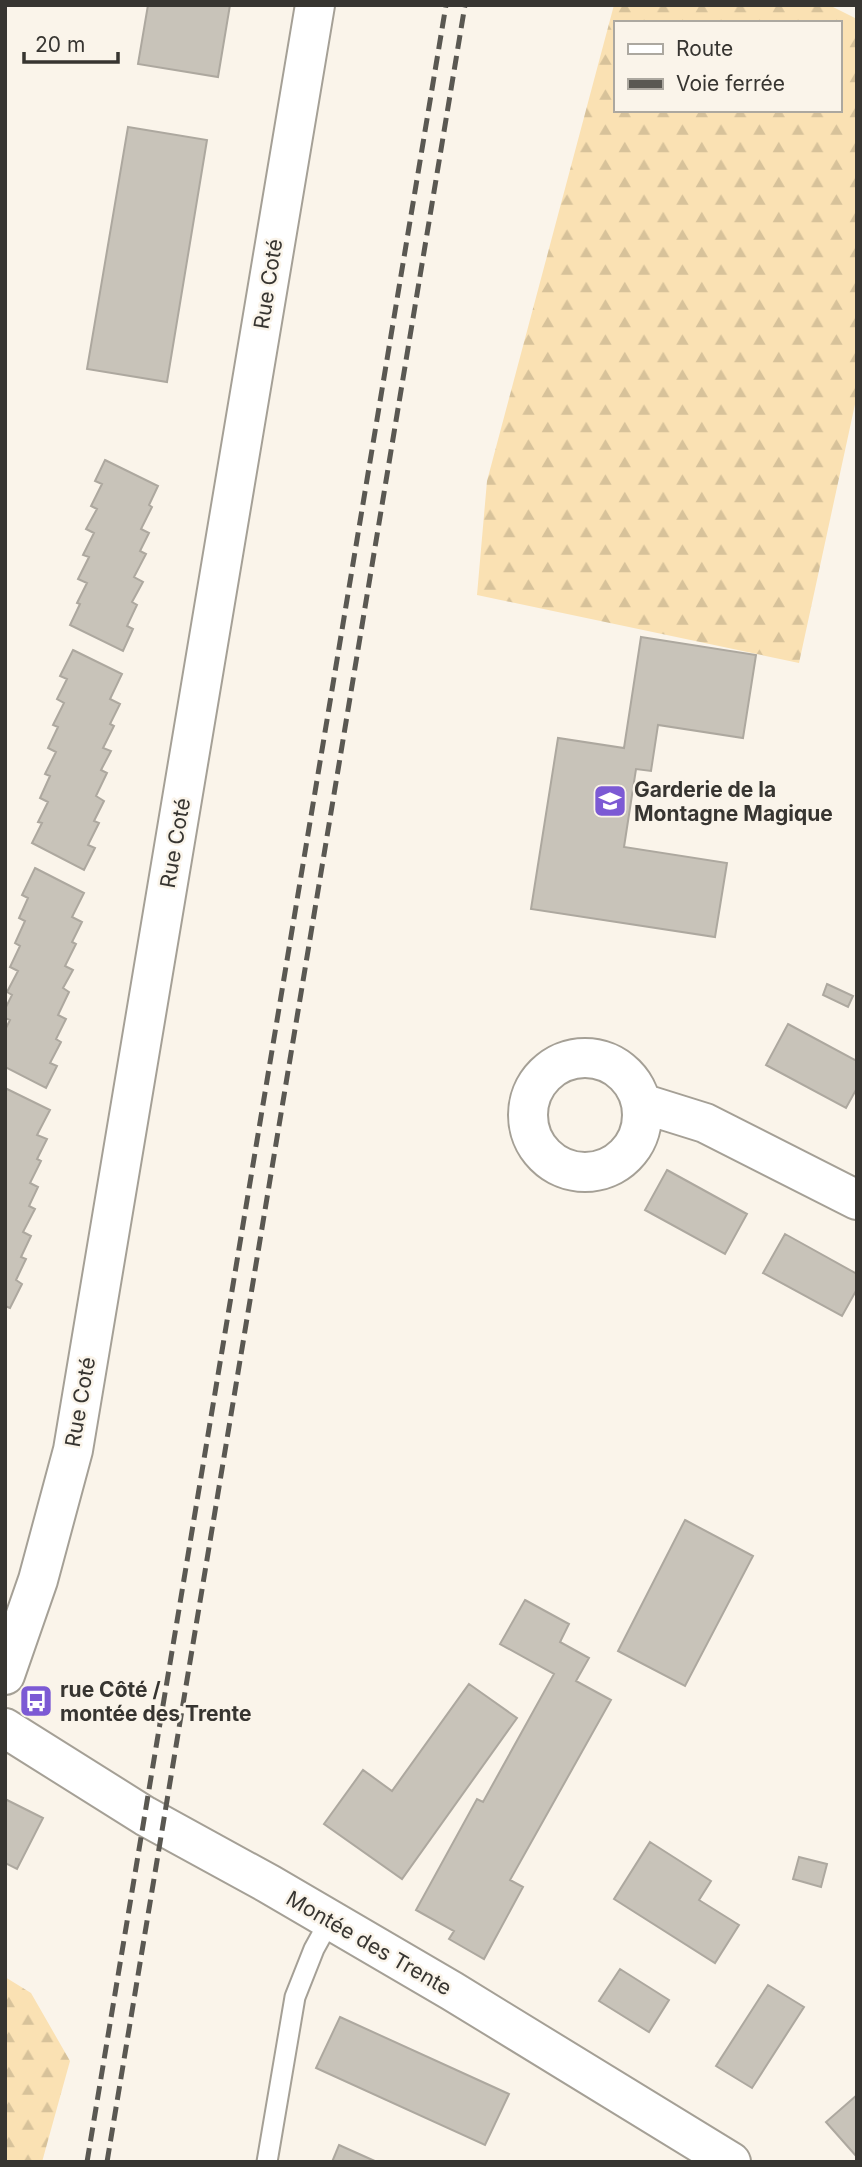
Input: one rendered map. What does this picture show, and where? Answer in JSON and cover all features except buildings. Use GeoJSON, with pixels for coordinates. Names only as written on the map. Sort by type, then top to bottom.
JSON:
{"type":"FeatureCollection","features":[{"type":"Feature","properties":{"kind":"street","name":"Rue Coté"},"geometry":{"type":"LineString","coordinates":[[5,1675],[38,1580],[73,1450],[315,5]]}},
{"type":"Feature","properties":{"kind":"street"},"geometry":{"type":"LineString","coordinates":[[641,1103],[705,1123],[857,1200]]}},
{"type":"Feature","properties":{"kind":"street","name":"Montée des Trente"},"geometry":{"type":"LineString","coordinates":[[5,1728],[145,1816],[452,1991],[731,2162]]}},
{"type":"Feature","properties":{"kind":"lane"},"geometry":{"type":"LineString","coordinates":[[267,2162],[295,1997],[314,1949],[330,1920]]}},
{"type":"Feature","properties":{"kind":"green space"},"geometry":{"type":"Polygon","coordinates":[[[614,5],[829,5],[857,19],[857,395],[799,663],[477,595],[487,481],[614,5]]]}},
{"type":"Feature","properties":{"kind":"green space"},"geometry":{"type":"Polygon","coordinates":[[[5,1977],[31,1993],[70,2061],[42,2162],[5,2162],[5,1977]]]}},
{"type":"Feature","properties":{"kind":"railway"},"geometry":{"type":"LineString","coordinates":[[87,2162],[446,5]]}},
{"type":"Feature","properties":{"kind":"railway"},"geometry":{"type":"LineString","coordinates":[[107,2162],[465,5]]}},
{"type":"Feature","properties":{"kind":"place","name":"Garderie de la Montagne Magique"},"geometry":{"type":"Point","coordinates":[610,801]}},
{"type":"Feature","properties":{"kind":"place","name":"rue Côté / montée des Trente"},"geometry":{"type":"Point","coordinates":[36,1701]}}]}
